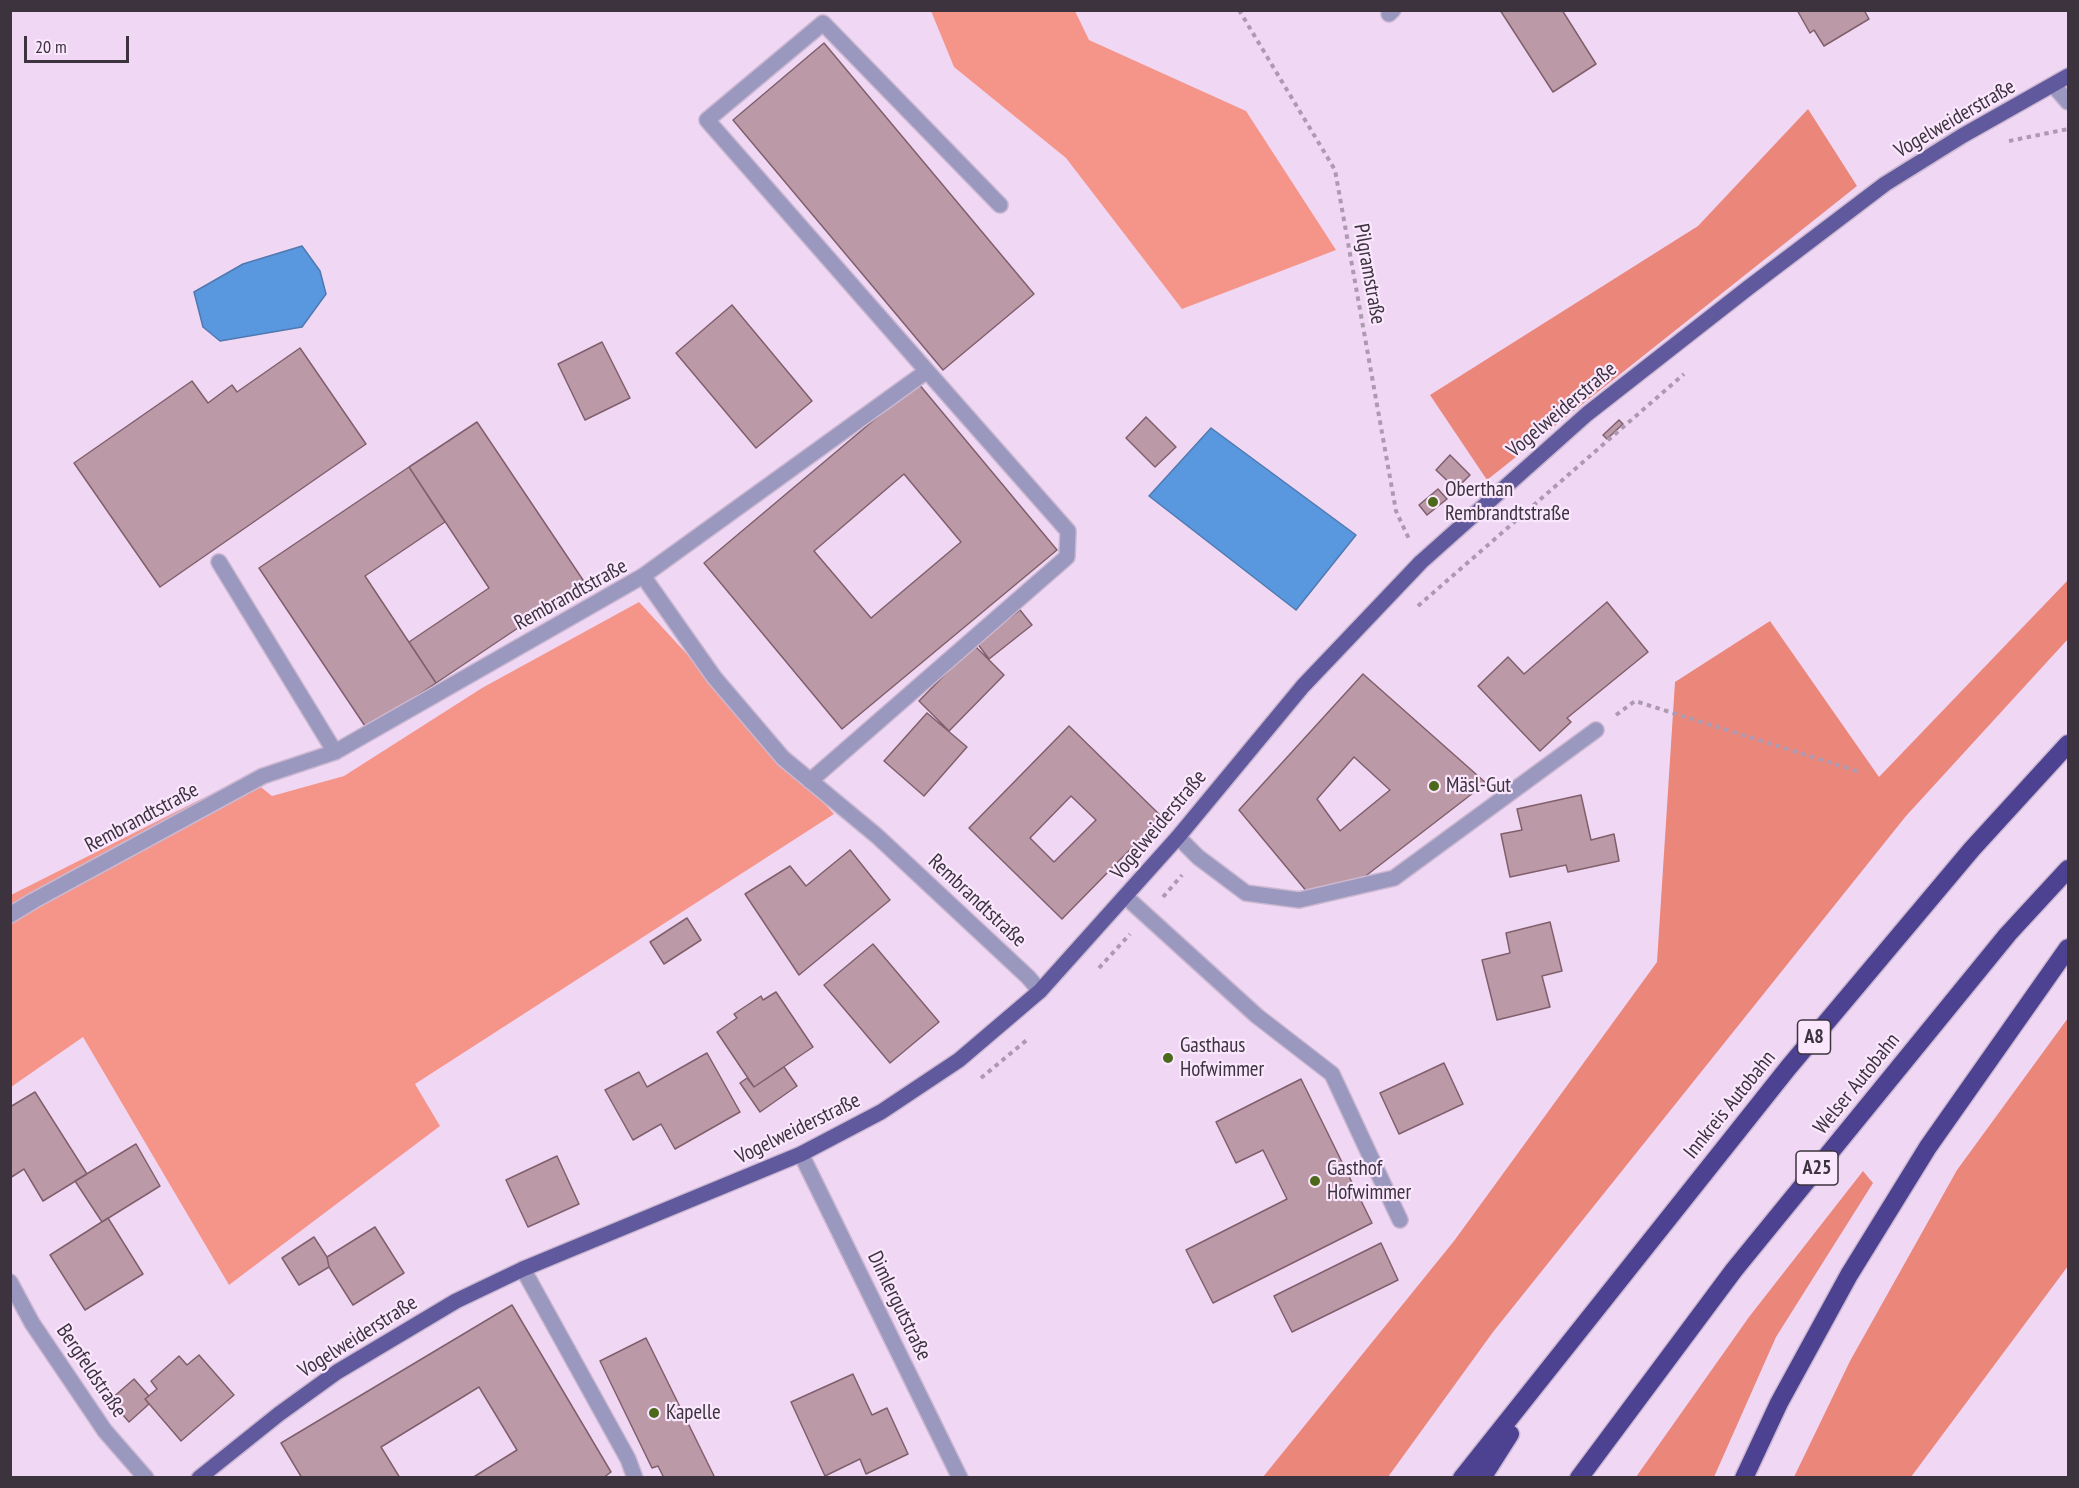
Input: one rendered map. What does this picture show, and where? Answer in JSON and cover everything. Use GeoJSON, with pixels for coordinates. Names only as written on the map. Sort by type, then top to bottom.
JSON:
{"type":"FeatureCollection","features":[{"type":"Feature","properties":{"kind":"highway","name":"Innkreis Autobahn"},"geometry":{"type":"LineString","coordinates":[[1462,1478],[1811,1040],[1972,849],[2068,744]]}},
{"type":"Feature","properties":{"kind":"highway","name":"Welser Autobahn"},"geometry":{"type":"LineString","coordinates":[[1579,1478],[1734,1270],[2008,934],[2068,869]]}},
{"type":"Feature","properties":{"kind":"highway"},"geometry":{"type":"LineString","coordinates":[[1744,1478],[1779,1403],[1849,1275],[1928,1147],[2068,948]]}},
{"type":"Feature","properties":{"kind":"highway"},"geometry":{"type":"LineString","coordinates":[[1482,1478],[1571,1339]]}},
{"type":"Feature","properties":{"kind":"main road","name":"Vogelweiderstraße"},"geometry":{"type":"LineString","coordinates":[[200,1477],[279,1414],[337,1372],[456,1301],[620,1227],[734,1183],[801,1154],[881,1112],[959,1060],[1040,991],[1178,837],[1303,686],[1420,562],[1587,414],[1885,184],[1962,136],[2054,86],[2068,76]]}},
{"type":"Feature","properties":{"kind":"street"},"geometry":{"type":"LineString","coordinates":[[810,781],[1067,557],[1068,531],[707,120],[823,23],[1000,205]]}},
{"type":"Feature","properties":{"kind":"street"},"geometry":{"type":"LineString","coordinates":[[2054,86],[2068,102]]}},
{"type":"Feature","properties":{"kind":"street"},"geometry":{"type":"LineString","coordinates":[[643,576],[927,371]]}},
{"type":"Feature","properties":{"kind":"street"},"geometry":{"type":"LineString","coordinates":[[219,562],[335,752]]}},
{"type":"Feature","properties":{"kind":"street","name":"Rembrandtstraße"},"geometry":{"type":"LineString","coordinates":[[10,915],[263,776],[335,752],[643,576],[714,677],[783,758],[877,836],[1028,977],[1040,991]]}},
{"type":"Feature","properties":{"kind":"street"},"geometry":{"type":"LineString","coordinates":[[1178,837],[1198,857],[1246,893],[1299,900],[1394,878],[1596,730]]}},
{"type":"Feature","properties":{"kind":"street"},"geometry":{"type":"LineString","coordinates":[[1126,897],[1257,1016],[1332,1074],[1400,1220]]}},
{"type":"Feature","properties":{"kind":"street","name":"Dimlergutstraße"},"geometry":{"type":"LineString","coordinates":[[801,1154],[960,1478]]}},
{"type":"Feature","properties":{"kind":"street"},"geometry":{"type":"LineString","coordinates":[[523,1269],[628,1459],[635,1478]]}},
{"type":"Feature","properties":{"kind":"street","name":"Bergfeldstraße"},"geometry":{"type":"LineString","coordinates":[[10,1282],[32,1323],[105,1431],[146,1478]]}},
{"type":"Feature","properties":{"kind":"path","name":"Pilgramstraße"},"geometry":{"type":"LineString","coordinates":[[1239,10],[1335,170],[1396,511],[1420,562]]}},
{"type":"Feature","properties":{"kind":"path"},"geometry":{"type":"LineString","coordinates":[[2000,146],[2010,141],[2068,129]]}},
{"type":"Feature","properties":{"kind":"path"},"geometry":{"type":"LineString","coordinates":[[1411,613],[1687,371]]}},
{"type":"Feature","properties":{"kind":"path"},"geometry":{"type":"LineString","coordinates":[[1596,730],[1635,700],[1860,772]]}},
{"type":"Feature","properties":{"kind":"path"},"geometry":{"type":"LineString","coordinates":[[1147,916],[1198,857]]}},
{"type":"Feature","properties":{"kind":"shaded area"},"geometry":{"type":"Polygon","coordinates":[[[931,11],[1075,11],[1089,40],[1246,111],[1336,250],[1182,309],[1066,158],[954,67],[931,11]]]}},
{"type":"Feature","properties":{"kind":"shaded area"},"geometry":{"type":"Polygon","coordinates":[[[1808,109],[1857,186],[1487,480],[1430,395],[1698,226],[1808,109]]]}},
{"type":"Feature","properties":{"kind":"shaded area"},"geometry":{"type":"Polygon","coordinates":[[[2068,580],[2068,639],[1906,816],[1493,1332],[1388,1477],[1263,1477],[1454,1241],[1657,962],[1675,682],[1770,621],[1879,777],[2068,580]]]}},
{"type":"Feature","properties":{"kind":"shaded area"},"geometry":{"type":"Polygon","coordinates":[[[639,602],[834,814],[415,1084],[440,1126],[229,1285],[83,1037],[11,1087],[11,895],[247,776],[272,796],[344,776],[482,688],[639,602]]]}},
{"type":"Feature","properties":{"kind":"shaded area"},"geometry":{"type":"Polygon","coordinates":[[[2068,1018],[2068,1266],[1911,1477],[1794,1477],[1850,1361],[1957,1170],[2068,1018]]]}},
{"type":"Feature","properties":{"kind":"shaded area"},"geometry":{"type":"Polygon","coordinates":[[[1863,1171],[1873,1183],[1776,1337],[1714,1477],[1636,1477],[1749,1317],[1863,1171]]]}},
{"type":"Feature","properties":{"kind":"water"},"geometry":{"type":"Polygon","coordinates":[[[302,246],[320,271],[326,294],[302,327],[220,341],[203,327],[194,292],[243,264],[302,246]]]}},
{"type":"Feature","properties":{"kind":"water"},"geometry":{"type":"Polygon","coordinates":[[[1211,428],[1356,535],[1296,610],[1149,496],[1211,428]]]}},
{"type":"Feature","properties":{"kind":"building"},"geometry":{"type":"Polygon","coordinates":[[[1500,10],[1562,10],[1596,64],[1553,92],[1500,10]]]}},
{"type":"Feature","properties":{"kind":"building"},"geometry":{"type":"Polygon","coordinates":[[[1797,10],[1864,10],[1869,19],[1824,46],[1814,30],[1810,33],[1797,10]]]}},
{"type":"Feature","properties":{"kind":"building"},"geometry":{"type":"Polygon","coordinates":[[[824,43],[1034,294],[943,370],[733,120],[824,43]]]}},
{"type":"Feature","properties":{"kind":"building"},"geometry":{"type":"Polygon","coordinates":[[[732,305],[812,401],[756,448],[676,353],[732,305]]]}},
{"type":"Feature","properties":{"kind":"building"},"geometry":{"type":"Polygon","coordinates":[[[602,342],[630,398],[585,420],[558,364],[602,342]]]}},
{"type":"Feature","properties":{"kind":"building"},"geometry":{"type":"Polygon","coordinates":[[[300,348],[366,444],[160,587],[74,463],[192,381],[208,403],[232,385],[237,392],[300,348]]]}},
{"type":"Feature","properties":{"kind":"building"},"geometry":{"type":"Polygon","coordinates":[[[918,383],[1057,550],[842,729],[704,563],[918,383]],[[904,474],[814,551],[871,618],[961,542],[904,474]]]}},
{"type":"Feature","properties":{"kind":"building"},"geometry":{"type":"Polygon","coordinates":[[[1146,417],[1176,447],[1155,467],[1126,438],[1146,417]]]}},
{"type":"Feature","properties":{"kind":"building","name":"Oberthan Rembrandtstraße"},"geometry":{"type":"Polygon","coordinates":[[[1619,420],[1623,424],[1607,439],[1603,435],[1619,420]]]}},
{"type":"Feature","properties":{"kind":"building"},"geometry":{"type":"Polygon","coordinates":[[[477,422],[585,583],[436,683],[409,642],[489,588],[409,467],[477,422]]]}},
{"type":"Feature","properties":{"kind":"building"},"geometry":{"type":"Polygon","coordinates":[[[1450,455],[1470,475],[1456,489],[1436,470],[1450,455]]]}},
{"type":"Feature","properties":{"kind":"building"},"geometry":{"type":"Polygon","coordinates":[[[409,467],[445,522],[365,576],[436,683],[367,729],[259,568],[409,467]]]}},
{"type":"Feature","properties":{"kind":"building","name":"Oberthan Rembrandtstraße"},"geometry":{"type":"Polygon","coordinates":[[[1438,489],[1447,499],[1427,515],[1419,505],[1438,489]]]}},
{"type":"Feature","properties":{"kind":"building"},"geometry":{"type":"Polygon","coordinates":[[[1607,602],[1648,652],[1567,718],[1571,722],[1540,751],[1478,686],[1508,657],[1524,674],[1607,602]]]}},
{"type":"Feature","properties":{"kind":"building"},"geometry":{"type":"Polygon","coordinates":[[[1020,610],[1032,625],[989,659],[977,643],[1020,610]]]}},
{"type":"Feature","properties":{"kind":"building"},"geometry":{"type":"Polygon","coordinates":[[[974,645],[1004,675],[949,731],[919,701],[974,645]]]}},
{"type":"Feature","properties":{"kind":"building","name":"Mäsl-Gut"},"geometry":{"type":"Polygon","coordinates":[[[1363,674],[1486,783],[1363,878],[1308,893],[1239,810],[1363,674]],[[1354,757],[1317,799],[1340,831],[1390,790],[1354,757]]]}},
{"type":"Feature","properties":{"kind":"building"},"geometry":{"type":"Polygon","coordinates":[[[927,713],[967,747],[924,796],[884,761],[927,713]]]}},
{"type":"Feature","properties":{"kind":"building"},"geometry":{"type":"Polygon","coordinates":[[[1069,726],[1162,817],[1062,919],[969,828],[1069,726]],[[1071,796],[1030,838],[1054,862],[1096,820],[1071,796]]]}},
{"type":"Feature","properties":{"kind":"building"},"geometry":{"type":"Polygon","coordinates":[[[1581,795],[1591,840],[1614,834],[1619,861],[1568,872],[1566,865],[1510,877],[1501,834],[1522,830],[1517,809],[1581,795]]]}},
{"type":"Feature","properties":{"kind":"building"},"geometry":{"type":"Polygon","coordinates":[[[850,850],[890,900],[799,975],[745,894],[790,866],[806,886],[850,850]]]}},
{"type":"Feature","properties":{"kind":"building"},"geometry":{"type":"Polygon","coordinates":[[[687,918],[701,940],[664,964],[650,942],[687,918]]]}},
{"type":"Feature","properties":{"kind":"building"},"geometry":{"type":"Polygon","coordinates":[[[1550,922],[1562,971],[1542,976],[1550,1007],[1497,1020],[1482,960],[1510,953],[1506,933],[1550,922]]]}},
{"type":"Feature","properties":{"kind":"building"},"geometry":{"type":"Polygon","coordinates":[[[873,944],[939,1022],[890,1063],[824,985],[873,944]]]}},
{"type":"Feature","properties":{"kind":"building"},"geometry":{"type":"Polygon","coordinates":[[[776,992],[813,1047],[754,1087],[717,1032],[737,1018],[734,1014],[761,996],[763,1000],[776,992]]]}},
{"type":"Feature","properties":{"kind":"building"},"geometry":{"type":"Polygon","coordinates":[[[707,1053],[740,1112],[675,1149],[661,1124],[633,1140],[605,1090],[639,1072],[647,1087],[707,1053]]]}},
{"type":"Feature","properties":{"kind":"building"},"geometry":{"type":"Polygon","coordinates":[[[1444,1063],[1463,1104],[1399,1134],[1380,1093],[1444,1063]]]}},
{"type":"Feature","properties":{"kind":"building"},"geometry":{"type":"Polygon","coordinates":[[[784,1067],[797,1086],[760,1112],[740,1083],[747,1078],[754,1087],[784,1067]]]}},
{"type":"Feature","properties":{"kind":"building","name":"Gasthof Hofwimmer"},"geometry":{"type":"Polygon","coordinates":[[[1301,1079],[1372,1223],[1213,1303],[1186,1250],[1287,1199],[1263,1150],[1236,1163],[1216,1122],[1301,1079]]]}},
{"type":"Feature","properties":{"kind":"building"},"geometry":{"type":"Polygon","coordinates":[[[35,1092],[87,1174],[43,1201],[24,1169],[10,1178],[10,1107],[35,1092]]]}},
{"type":"Feature","properties":{"kind":"building"},"geometry":{"type":"Polygon","coordinates":[[[136,1144],[160,1186],[102,1222],[75,1181],[136,1144]]]}},
{"type":"Feature","properties":{"kind":"building"},"geometry":{"type":"Polygon","coordinates":[[[557,1156],[579,1204],[528,1227],[506,1180],[557,1156]]]}},
{"type":"Feature","properties":{"kind":"building"},"geometry":{"type":"Polygon","coordinates":[[[108,1218],[143,1274],[85,1310],[50,1255],[108,1218]]]}},
{"type":"Feature","properties":{"kind":"building"},"geometry":{"type":"Polygon","coordinates":[[[375,1227],[404,1273],[353,1305],[329,1267],[327,1257],[375,1227]]]}},
{"type":"Feature","properties":{"kind":"building"},"geometry":{"type":"Polygon","coordinates":[[[314,1237],[327,1257],[329,1267],[299,1285],[282,1258],[314,1237]]]}},
{"type":"Feature","properties":{"kind":"building"},"geometry":{"type":"Polygon","coordinates":[[[1381,1243],[1398,1280],[1292,1332],[1274,1296],[1381,1243]]]}},
{"type":"Feature","properties":{"kind":"building"},"geometry":{"type":"Polygon","coordinates":[[[512,1305],[611,1472],[603,1478],[472,1478],[517,1450],[479,1387],[381,1447],[400,1478],[302,1478],[281,1443],[512,1305]]]}},
{"type":"Feature","properties":{"kind":"building","name":"Kapelle"},"geometry":{"type":"Polygon","coordinates":[[[646,1338],[715,1478],[664,1478],[658,1466],[652,1468],[600,1361],[646,1338]]]}},
{"type":"Feature","properties":{"kind":"building"},"geometry":{"type":"Polygon","coordinates":[[[199,1355],[234,1395],[181,1441],[145,1399],[157,1389],[151,1381],[179,1356],[187,1365],[199,1355]]]}},
{"type":"Feature","properties":{"kind":"building"},"geometry":{"type":"Polygon","coordinates":[[[853,1374],[872,1415],[887,1408],[908,1454],[866,1474],[860,1459],[825,1476],[791,1402],[853,1374]]]}},
{"type":"Feature","properties":{"kind":"building"},"geometry":{"type":"Polygon","coordinates":[[[134,1379],[149,1396],[145,1399],[149,1404],[129,1422],[110,1400],[134,1379]]]}},
{"type":"Feature","properties":{"kind":"place","name":"Oberthan Rembrandtstraße"},"geometry":{"type":"Point","coordinates":[1433,502]}},
{"type":"Feature","properties":{"kind":"place","name":"Mäsl-Gut"},"geometry":{"type":"Point","coordinates":[1434,786]}},
{"type":"Feature","properties":{"kind":"place","name":"Gasthaus Hofwimmer"},"geometry":{"type":"Point","coordinates":[1168,1058]}},
{"type":"Feature","properties":{"kind":"place","name":"Gasthof Hofwimmer"},"geometry":{"type":"Point","coordinates":[1315,1181]}},
{"type":"Feature","properties":{"kind":"place","name":"Kapelle"},"geometry":{"type":"Point","coordinates":[654,1413]}}]}
